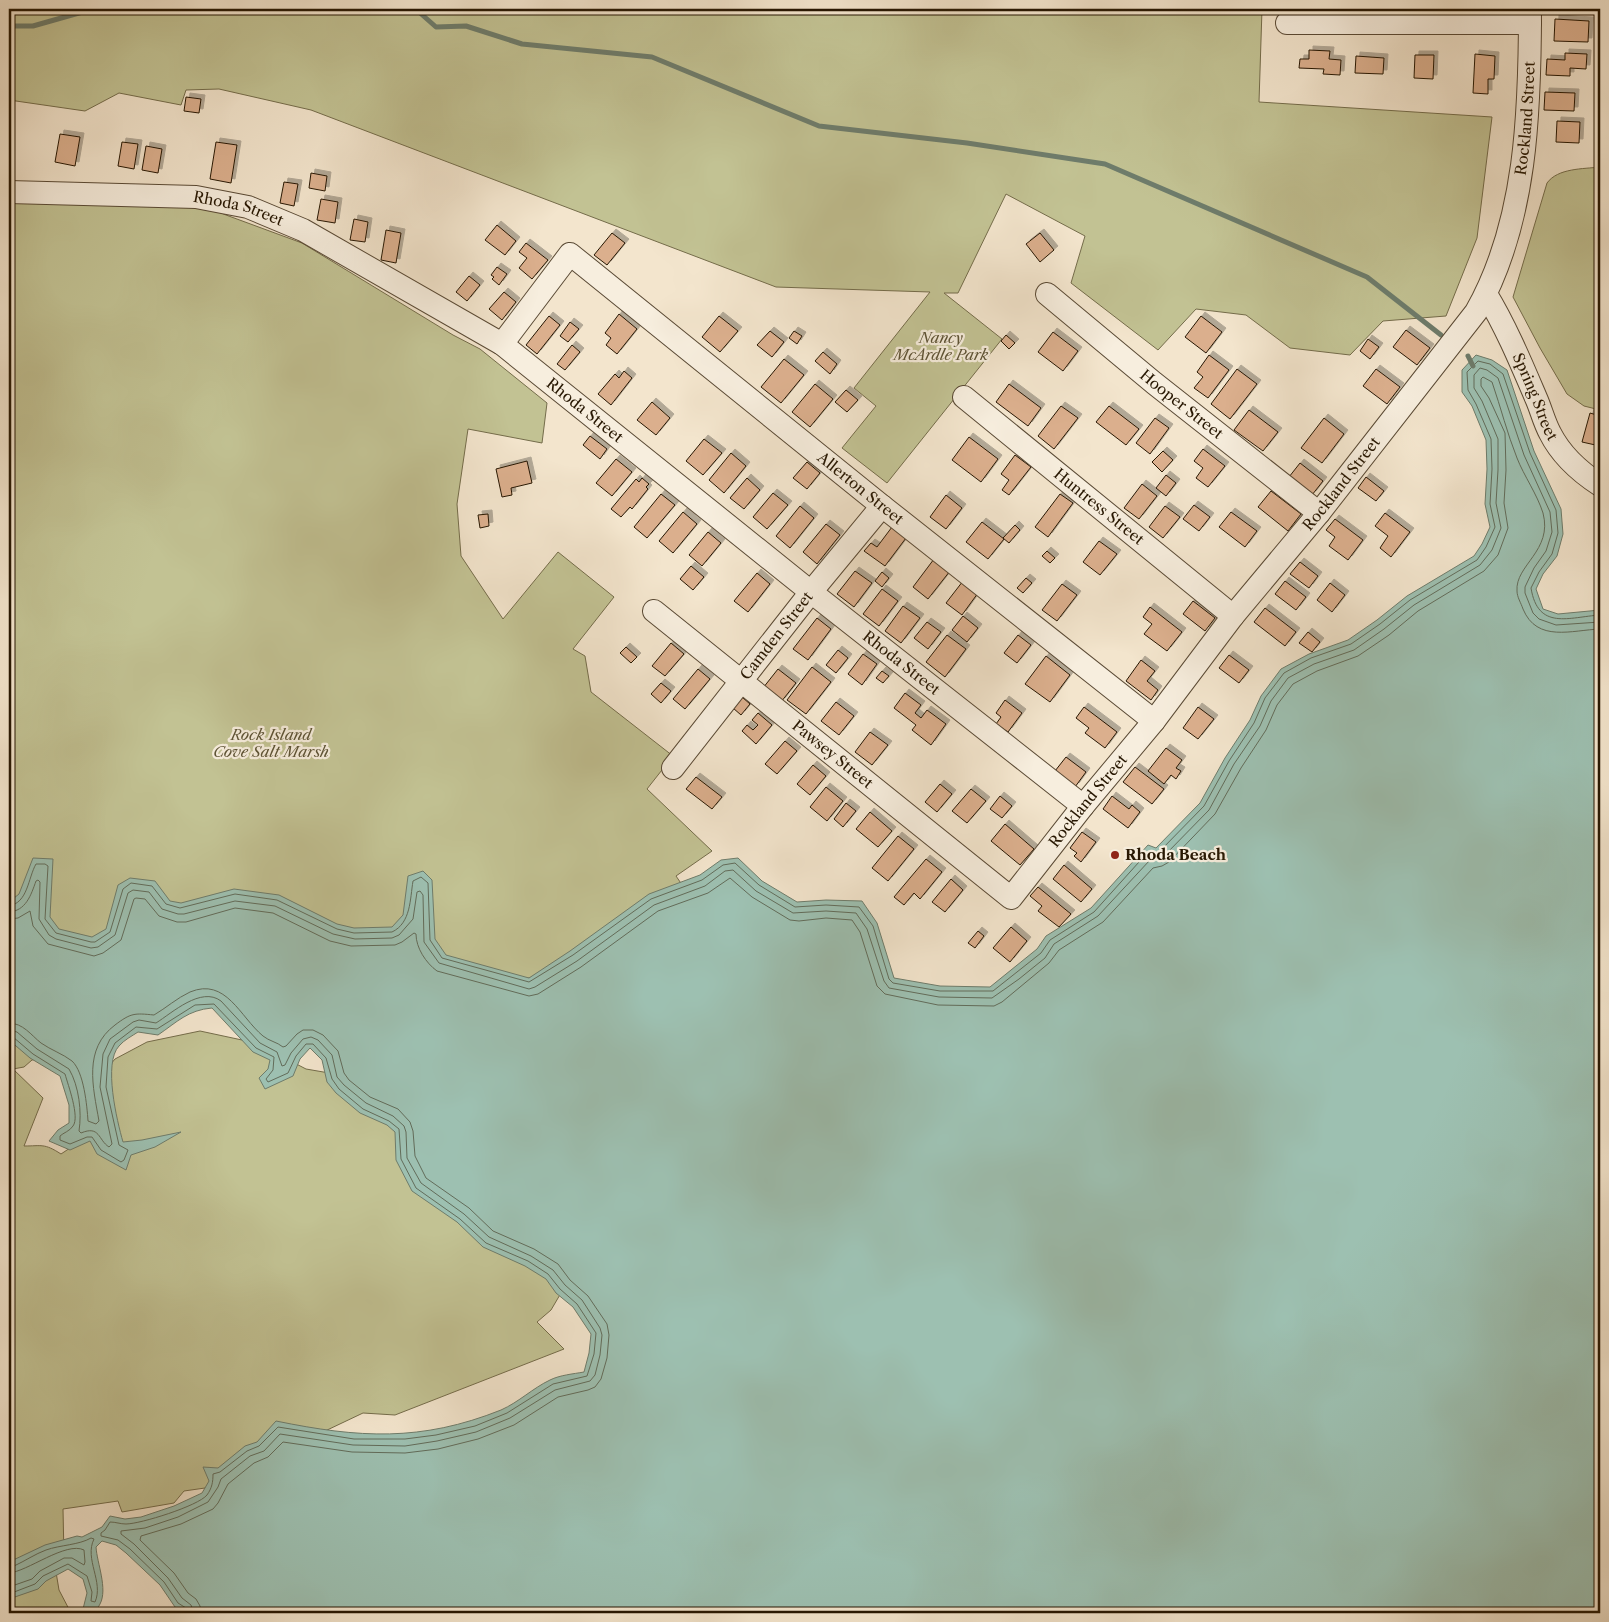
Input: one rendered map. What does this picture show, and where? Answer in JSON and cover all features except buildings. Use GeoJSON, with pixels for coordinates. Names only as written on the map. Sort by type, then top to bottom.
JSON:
{"type":"FeatureCollection","features":[{"type":"Feature","properties":{"kind":"street"},"geometry":{"type":"LineString","coordinates":[[1288,23],[1530,16]]}},
{"type":"Feature","properties":{"kind":"street","name":"Rockland Street"},"geometry":{"type":"LineString","coordinates":[[1011,898],[1083,806],[1154,721],[1233,616],[1464,330],[1486,294],[1508,234],[1523,164],[1529,97],[1530,16]]}},
{"type":"Feature","properties":{"kind":"street","name":"Rhoda Street"},"geometry":{"type":"LineString","coordinates":[[9,192],[196,197],[248,207],[303,230],[502,344],[811,592],[1083,806]]}},
{"type":"Feature","properties":{"kind":"street","name":"Allerton Street"},"geometry":{"type":"LineString","coordinates":[[502,344],[570,254],[882,506],[1154,721]]}},
{"type":"Feature","properties":{"kind":"street","name":"Hooper Street"},"geometry":{"type":"LineString","coordinates":[[1047,294],[1154,383],[1318,513]]}},
{"type":"Feature","properties":{"kind":"street","name":"Spring Street"},"geometry":{"type":"LineString","coordinates":[[1486,294],[1496,310],[1549,433],[1561,451],[1576,467],[1600,484]]}},
{"type":"Feature","properties":{"kind":"street","name":"Huntress Street"},"geometry":{"type":"LineString","coordinates":[[964,397],[1233,616]]}},
{"type":"Feature","properties":{"kind":"street","name":"Camden Street"},"geometry":{"type":"LineString","coordinates":[[674,768],[811,592],[882,506]]}},
{"type":"Feature","properties":{"kind":"street","name":"Pawsey Street"},"geometry":{"type":"LineString","coordinates":[[654,611],[1011,898]]}},
{"type":"Feature","properties":{"kind":"green space","name":"Nancy McArdle Park"},"geometry":{"type":"Polygon","coordinates":[[[9,9],[1262,9],[1259,102],[1492,117],[1477,238],[1446,316],[1383,321],[1350,355],[1290,348],[1246,315],[1196,309],[1158,350],[1071,283],[1085,236],[1006,194],[958,293],[944,293],[1002,339],[887,483],[842,448],[876,406],[854,388],[930,292],[776,287],[311,110],[219,89],[186,90],[181,105],[119,93],[85,111],[9,100],[9,9]]]}},
{"type":"Feature","properties":{"kind":"green space"},"geometry":{"type":"Polygon","coordinates":[[[1600,167],[1600,410],[1584,406],[1567,394],[1513,297],[1547,183],[1558,174],[1564,172],[1600,167]]]}},
{"type":"Feature","properties":{"kind":"green space","name":"Rock Island Cove Salt Marsh"},"geometry":{"type":"Polygon","coordinates":[[[9,198],[192,201],[302,243],[453,335],[480,349],[547,403],[542,443],[468,429],[457,504],[461,556],[503,619],[558,552],[614,597],[573,649],[585,656],[591,692],[673,756],[647,789],[712,851],[676,876],[702,914],[529,978],[237,1004],[173,1012],[64,1056],[32,1060],[24,1067],[13,1069],[43,1098],[24,1146],[47,1147],[61,1154],[79,1142],[104,1072],[115,1059],[147,1042],[200,1031],[256,1043],[306,1069],[364,1079],[539,1263],[561,1293],[551,1310],[537,1322],[564,1349],[395,1415],[363,1413],[205,1488],[184,1491],[174,1503],[122,1512],[118,1501],[63,1509],[64,1557],[54,1560],[59,1590],[71,1613],[9,1613],[9,198]]]}},
{"type":"Feature","properties":{"kind":"water"},"geometry":{"type":"Polygon","coordinates":[[[1476,355],[1492,360],[1507,370],[1534,451],[1561,509],[1563,534],[1557,556],[1543,574],[1536,589],[1543,609],[1558,614],[1600,610],[1600,1613],[186,1613],[175,1607],[160,1585],[126,1553],[116,1545],[102,1541],[96,1547],[103,1591],[99,1606],[92,1613],[82,1613],[87,1593],[83,1579],[68,1569],[46,1581],[38,1589],[9,1599],[9,1562],[45,1545],[77,1536],[82,1537],[102,1527],[110,1516],[125,1519],[141,1517],[174,1506],[202,1493],[209,1481],[203,1467],[218,1468],[245,1446],[257,1442],[276,1421],[335,1431],[363,1433],[390,1434],[444,1428],[508,1407],[554,1378],[584,1372],[591,1334],[573,1307],[556,1293],[546,1279],[525,1266],[483,1247],[457,1222],[412,1191],[396,1160],[395,1132],[387,1125],[360,1113],[336,1093],[327,1082],[322,1060],[310,1048],[300,1059],[293,1076],[265,1089],[259,1078],[268,1069],[270,1060],[253,1052],[212,1008],[189,1014],[158,1035],[138,1032],[121,1044],[114,1054],[112,1065],[113,1092],[123,1142],[181,1132],[155,1147],[131,1155],[126,1170],[97,1154],[90,1141],[70,1150],[49,1141],[58,1130],[69,1123],[69,1105],[60,1076],[30,1058],[9,1040],[9,902],[19,894],[33,858],[53,859],[50,917],[59,929],[92,937],[106,929],[118,885],[130,878],[155,881],[170,901],[181,903],[234,889],[279,895],[337,924],[354,928],[392,927],[403,915],[408,876],[423,871],[432,880],[435,939],[446,955],[529,978],[649,894],[700,875],[721,860],[738,858],[762,881],[797,902],[826,900],[862,901],[877,923],[894,978],[940,986],[990,987],[1037,949],[1046,936],[1091,908],[1148,845],[1156,848],[1200,803],[1225,758],[1250,720],[1261,696],[1281,669],[1309,654],[1348,640],[1407,596],[1474,556],[1490,527],[1485,504],[1486,440],[1472,406],[1462,392],[1462,370],[1476,355]]]}},
{"type":"Feature","properties":{"kind":"waterway"},"geometry":{"type":"LineString","coordinates":[[9,26],[33,26],[93,9]]}},
{"type":"Feature","properties":{"kind":"waterway"},"geometry":{"type":"LineString","coordinates":[[405,9],[419,12],[436,27],[466,26],[522,44],[652,57],[819,126],[967,143],[1105,164],[1367,277],[1441,335]]}},
{"type":"Feature","properties":{"kind":"waterway"},"geometry":{"type":"LineString","coordinates":[[1468,356],[1473,366]]}},
{"type":"Feature","properties":{"kind":"place","name":"Rhoda Beach"},"geometry":{"type":"Point","coordinates":[1115,855]}}]}
